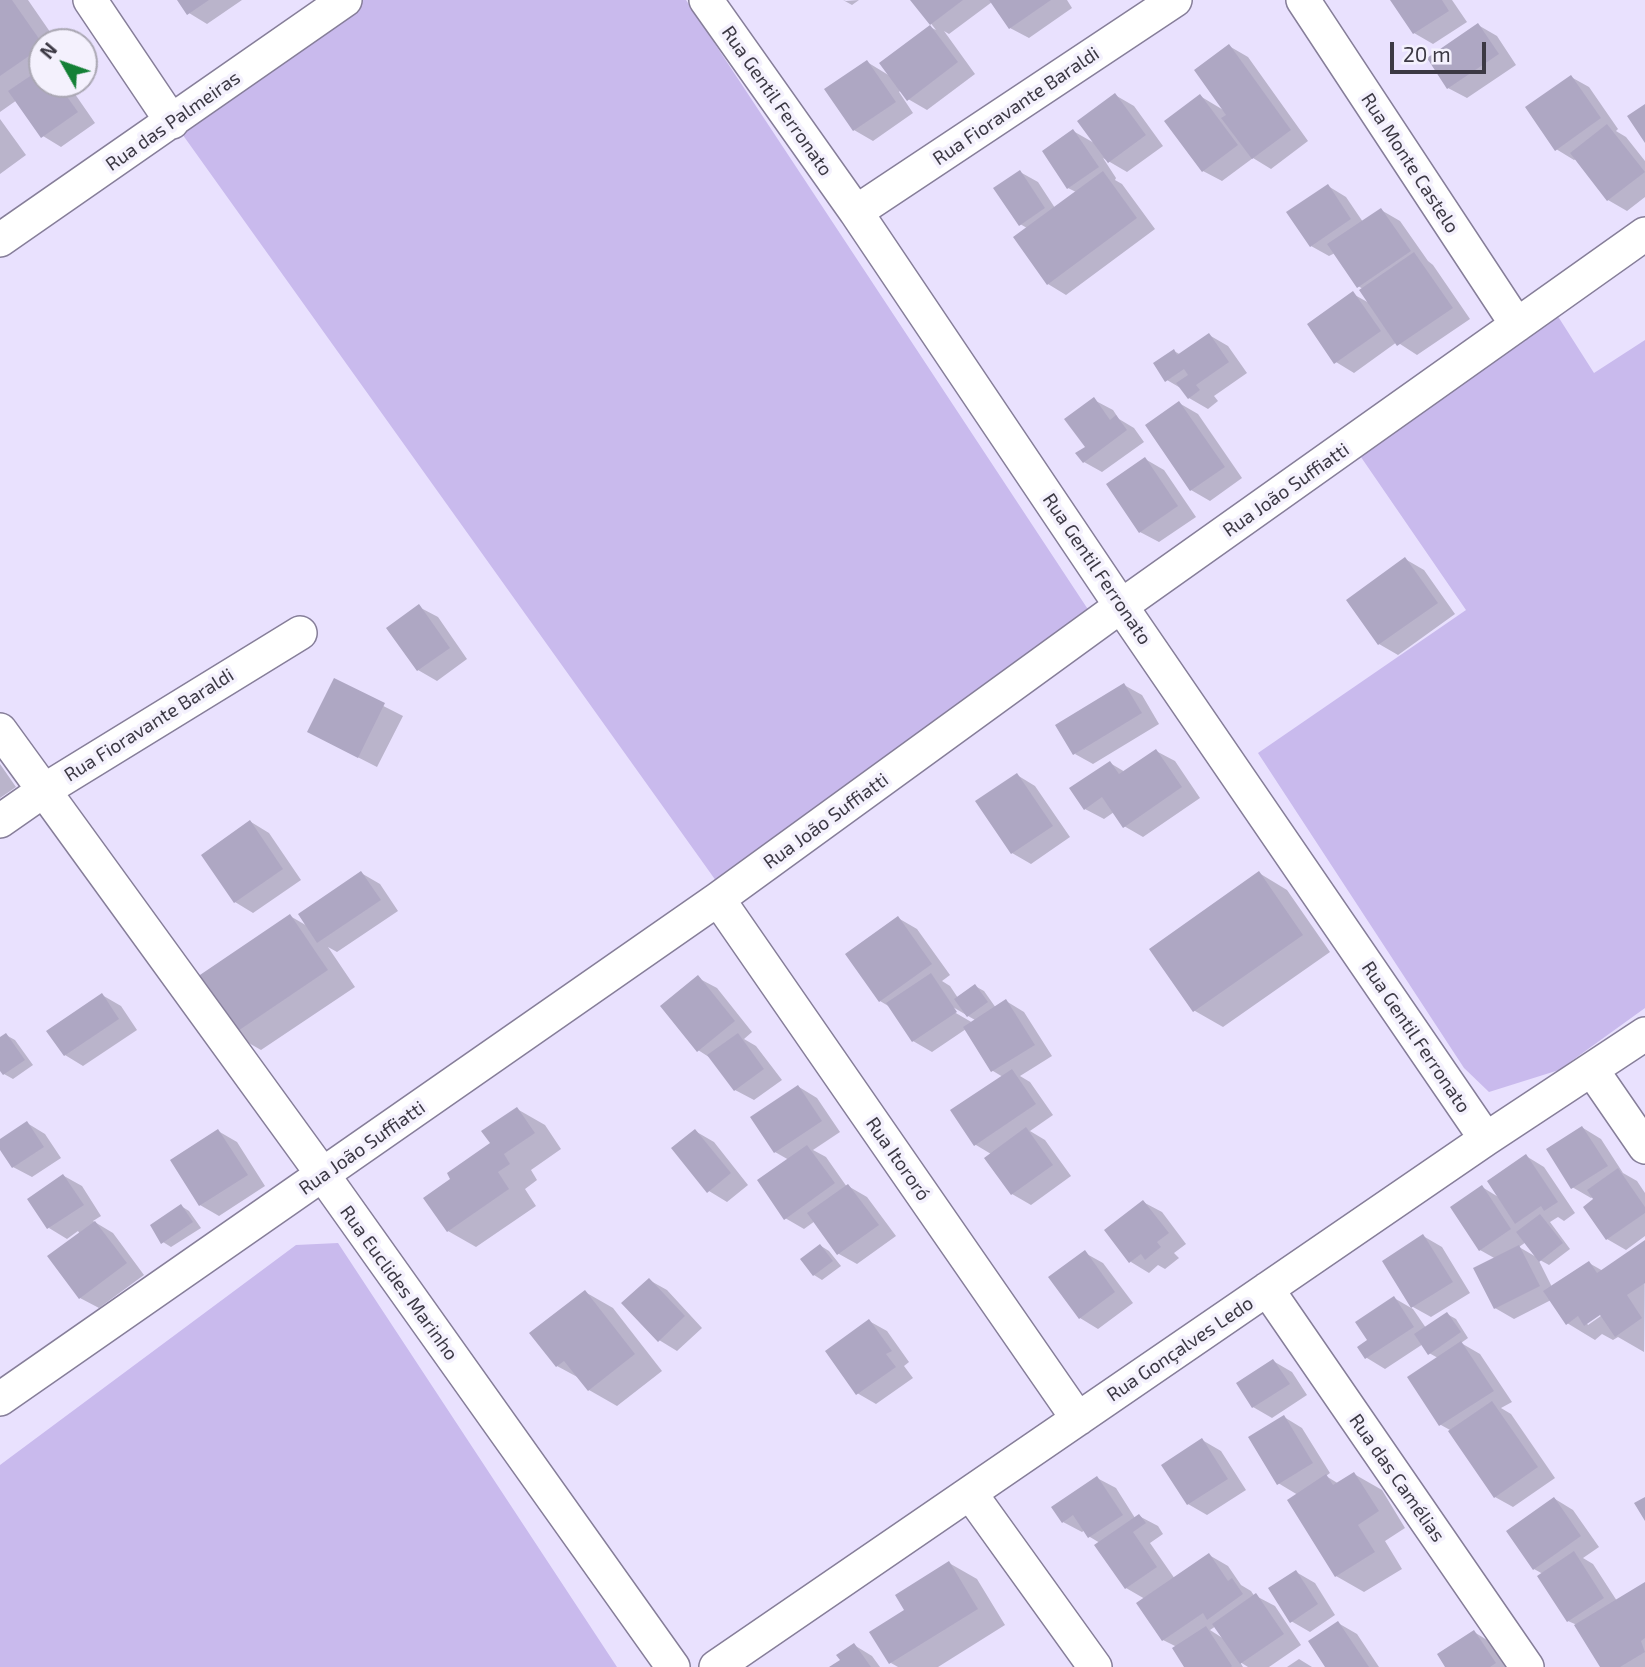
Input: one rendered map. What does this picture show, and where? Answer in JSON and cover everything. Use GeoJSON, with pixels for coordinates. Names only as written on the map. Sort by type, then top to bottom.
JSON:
{"type":"FeatureCollection","features":[{"type":"Feature","properties":{"kind":"street"},"geometry":{"type":"LineString","coordinates":[[90,0],[172,122]]}},
{"type":"Feature","properties":{"kind":"street","name":"Rua das Palmeiras"},"geometry":{"type":"LineString","coordinates":[[0,240],[345,0]]}},
{"type":"Feature","properties":{"kind":"street","name":"Rua Gentil Ferronato"},"geometry":{"type":"LineString","coordinates":[[706,0],[856,212],[1121,606],[1486,1139]]}},
{"type":"Feature","properties":{"kind":"street","name":"Rua Fioravante Baraldi"},"geometry":{"type":"LineString","coordinates":[[856,212],[1175,0]]}},
{"type":"Feature","properties":{"kind":"street","name":"Rua Monte Castelo"},"geometry":{"type":"LineString","coordinates":[[1303,0],[1517,325]]}},
{"type":"Feature","properties":{"kind":"street","name":"Rua João Suffiatti"},"geometry":{"type":"LineString","coordinates":[[0,1399],[718,899],[1121,606],[1645,234]]}},
{"type":"Feature","properties":{"kind":"street","name":"Rua Fioravante Baraldi"},"geometry":{"type":"LineString","coordinates":[[0,821],[43,791],[300,633]]}},
{"type":"Feature","properties":{"kind":"street","name":"Rua Euclides Marinho"},"geometry":{"type":"LineString","coordinates":[[0,730],[323,1175],[673,1667]]}},
{"type":"Feature","properties":{"kind":"street","name":"Rua Itororó"},"geometry":{"type":"LineString","coordinates":[[718,899],[1078,1419]]}},
{"type":"Feature","properties":{"kind":"street","name":"Rua Gonçalves Ledo"},"geometry":{"type":"LineString","coordinates":[[716,1667],[1486,1139],[1645,1034]]}},
{"type":"Feature","properties":{"kind":"street"},"geometry":{"type":"LineString","coordinates":[[1592,1070],[1645,1147]]}},
{"type":"Feature","properties":{"kind":"street","name":"Rua das Camélias"},"geometry":{"type":"LineString","coordinates":[[1267,1290],[1527,1667]]}},
{"type":"Feature","properties":{"kind":"street"},"geometry":{"type":"LineString","coordinates":[[970,1493],[1095,1667]]}},
{"type":"Feature","properties":{"kind":"shaded area"},"geometry":{"type":"Polygon","coordinates":[[[362,0],[686,0],[1093,617],[719,885],[180,131],[362,0]]]}},
{"type":"Feature","properties":{"kind":"shaded area"},"geometry":{"type":"Polygon","coordinates":[[[1552,307],[1594,373],[1645,340],[1645,1008],[1559,1070],[1489,1092],[1464,1068],[1258,753],[1466,610],[1352,444],[1552,307]]]}},
{"type":"Feature","properties":{"kind":"shaded area"},"geometry":{"type":"Polygon","coordinates":[[[338,1243],[617,1667],[0,1667],[0,1465],[296,1245],[338,1243]]]}},
{"type":"Feature","properties":{"kind":"building"},"geometry":{"type":"Polygon","coordinates":[[[0,0],[12,0],[32,28],[28,28],[28,57],[0,76],[0,0]]]}},
{"type":"Feature","properties":{"kind":"building"},"geometry":{"type":"Polygon","coordinates":[[[177,0],[209,0],[187,15],[177,0]]]}},
{"type":"Feature","properties":{"kind":"building"},"geometry":{"type":"Polygon","coordinates":[[[910,0],[963,0],[930,25],[910,0]]]}},
{"type":"Feature","properties":{"kind":"building"},"geometry":{"type":"Polygon","coordinates":[[[989,0],[1051,0],[1009,29],[989,0]]]}},
{"type":"Feature","properties":{"kind":"building"},"geometry":{"type":"Polygon","coordinates":[[[1390,0],[1442,0],[1449,11],[1413,34],[1390,0]]]}},
{"type":"Feature","properties":{"kind":"building"},"geometry":{"type":"Polygon","coordinates":[[[1478,23],[1499,54],[1447,89],[1427,58],[1478,23]]]}},
{"type":"Feature","properties":{"kind":"building"},"geometry":{"type":"Polygon","coordinates":[[[930,25],[958,62],[907,101],[879,63],[930,25]]]}},
{"type":"Feature","properties":{"kind":"building"},"geometry":{"type":"Polygon","coordinates":[[[1229,44],[1291,130],[1252,159],[1221,118],[1226,115],[1194,70],[1229,44]]]}},
{"type":"Feature","properties":{"kind":"building"},"geometry":{"type":"Polygon","coordinates":[[[867,60],[896,102],[853,131],[824,89],[867,60]]]}},
{"type":"Feature","properties":{"kind":"building"},"geometry":{"type":"Polygon","coordinates":[[[1571,75],[1601,118],[1555,151],[1525,107],[1571,75]]]}},
{"type":"Feature","properties":{"kind":"building"},"geometry":{"type":"Polygon","coordinates":[[[28,77],[28,98],[68,98],[78,112],[41,138],[8,91],[28,77]]]}},
{"type":"Feature","properties":{"kind":"building"},"geometry":{"type":"Polygon","coordinates":[[[1115,93],[1146,135],[1108,163],[1077,121],[1115,93]]]}},
{"type":"Feature","properties":{"kind":"building"},"geometry":{"type":"Polygon","coordinates":[[[1200,94],[1238,145],[1202,172],[1164,121],[1200,94]]]}},
{"type":"Feature","properties":{"kind":"building"},"geometry":{"type":"Polygon","coordinates":[[[1645,104],[1645,143],[1627,116],[1645,104]]]}},
{"type":"Feature","properties":{"kind":"building"},"geometry":{"type":"Polygon","coordinates":[[[1607,124],[1645,172],[1607,201],[1570,153],[1607,124]]]}},
{"type":"Feature","properties":{"kind":"building"},"geometry":{"type":"Polygon","coordinates":[[[1073,129],[1099,167],[1067,189],[1042,151],[1073,129]]]}},
{"type":"Feature","properties":{"kind":"building"},"geometry":{"type":"Polygon","coordinates":[[[1020,170],[1045,208],[1019,226],[993,188],[1020,170]]]}},
{"type":"Feature","properties":{"kind":"building"},"geometry":{"type":"Polygon","coordinates":[[[1103,171],[1137,218],[1047,285],[1013,237],[1103,171]]]}},
{"type":"Feature","properties":{"kind":"building"},"geometry":{"type":"Polygon","coordinates":[[[1328,184],[1351,219],[1310,247],[1286,212],[1328,184]]]}},
{"type":"Feature","properties":{"kind":"building"},"geometry":{"type":"Polygon","coordinates":[[[1381,208],[1411,251],[1357,288],[1327,244],[1381,208]]]}},
{"type":"Feature","properties":{"kind":"building"},"geometry":{"type":"Polygon","coordinates":[[[1414,252],[1453,308],[1397,346],[1359,290],[1414,252]]]}},
{"type":"Feature","properties":{"kind":"building"},"geometry":{"type":"Polygon","coordinates":[[[1353,291],[1381,331],[1334,364],[1307,324],[1353,291]]]}},
{"type":"Feature","properties":{"kind":"building"},"geometry":{"type":"Polygon","coordinates":[[[1209,333],[1229,362],[1196,385],[1200,390],[1188,399],[1176,383],[1188,375],[1184,369],[1165,382],[1153,363],[1174,349],[1177,355],[1209,333]]]}},
{"type":"Feature","properties":{"kind":"building"},"geometry":{"type":"Polygon","coordinates":[[[1094,397],[1110,420],[1116,415],[1127,430],[1083,463],[1075,453],[1085,447],[1064,419],[1094,397]]]}},
{"type":"Feature","properties":{"kind":"building"},"geometry":{"type":"Polygon","coordinates":[[[1179,401],[1225,467],[1190,491],[1145,425],[1179,401]]]}},
{"type":"Feature","properties":{"kind":"building"},"geometry":{"type":"Polygon","coordinates":[[[1145,457],[1178,506],[1139,533],[1106,484],[1145,457]]]}},
{"type":"Feature","properties":{"kind":"building"},"geometry":{"type":"Polygon","coordinates":[[[1405,557],[1438,603],[1378,645],[1346,600],[1405,557]]]}},
{"type":"Feature","properties":{"kind":"building"},"geometry":{"type":"Polygon","coordinates":[[[419,604],[450,648],[417,671],[386,628],[419,604]]]}},
{"type":"Feature","properties":{"kind":"building"},"geometry":{"type":"Polygon","coordinates":[[[334,678],[385,703],[358,758],[307,732],[334,678]]]}},
{"type":"Feature","properties":{"kind":"building"},"geometry":{"type":"Polygon","coordinates":[[[1124,683],[1142,713],[1073,755],[1055,725],[1124,683]]]}},
{"type":"Feature","properties":{"kind":"building"},"geometry":{"type":"Polygon","coordinates":[[[1156,749],[1182,787],[1123,828],[1102,797],[1084,810],[1069,788],[1110,761],[1119,774],[1156,749]]]}},
{"type":"Feature","properties":{"kind":"building"},"geometry":{"type":"Polygon","coordinates":[[[1017,773],[1053,826],[1011,854],[975,801],[1017,773]]]}},
{"type":"Feature","properties":{"kind":"building"},"geometry":{"type":"Polygon","coordinates":[[[250,820],[283,869],[234,903],[201,855],[250,820]]]}},
{"type":"Feature","properties":{"kind":"building"},"geometry":{"type":"Polygon","coordinates":[[[361,871],[381,900],[317,943],[298,914],[361,871]]]}},
{"type":"Feature","properties":{"kind":"building"},"geometry":{"type":"Polygon","coordinates":[[[1259,871],[1303,935],[1193,1012],[1149,949],[1259,871]]]}},
{"type":"Feature","properties":{"kind":"building"},"geometry":{"type":"Polygon","coordinates":[[[290,914],[328,970],[232,1035],[194,979],[290,914]]]}},
{"type":"Feature","properties":{"kind":"building"},"geometry":{"type":"Polygon","coordinates":[[[898,916],[932,964],[879,1002],[845,954],[898,916]]]}},
{"type":"Feature","properties":{"kind":"building"},"geometry":{"type":"Polygon","coordinates":[[[931,973],[957,1012],[912,1042],[886,1003],[931,973]]]}},
{"type":"Feature","properties":{"kind":"building"},"geometry":{"type":"Polygon","coordinates":[[[698,975],[735,1021],[697,1052],[660,1006],[698,975]]]}},
{"type":"Feature","properties":{"kind":"building"},"geometry":{"type":"Polygon","coordinates":[[[975,984],[988,1002],[967,1017],[954,999],[975,984]]]}},
{"type":"Feature","properties":{"kind":"building"},"geometry":{"type":"Polygon","coordinates":[[[102,993],[119,1019],[64,1056],[46,1031],[102,993]]]}},
{"type":"Feature","properties":{"kind":"building"},"geometry":{"type":"Polygon","coordinates":[[[1006,999],[1035,1045],[991,1072],[963,1027],[1006,999]]]}},
{"type":"Feature","properties":{"kind":"building"},"geometry":{"type":"Polygon","coordinates":[[[6,1033],[25,1060],[3,1075],[0,1071],[0,1037],[6,1033]]]}},
{"type":"Feature","properties":{"kind":"building"},"geometry":{"type":"Polygon","coordinates":[[[738,1033],[764,1069],[734,1091],[707,1055],[738,1033]]]}},
{"type":"Feature","properties":{"kind":"building"},"geometry":{"type":"Polygon","coordinates":[[[1012,1069],[1036,1104],[974,1146],[950,1110],[1012,1069]]]}},
{"type":"Feature","properties":{"kind":"building"},"geometry":{"type":"Polygon","coordinates":[[[798,1085],[822,1121],[774,1153],[750,1117],[798,1085]]]}},
{"type":"Feature","properties":{"kind":"building"},"geometry":{"type":"Polygon","coordinates":[[[517,1107],[535,1133],[504,1154],[510,1164],[498,1172],[509,1189],[447,1232],[423,1198],[450,1179],[447,1173],[490,1143],[481,1131],[517,1107]]]}},
{"type":"Feature","properties":{"kind":"building"},"geometry":{"type":"Polygon","coordinates":[[[27,1121],[44,1147],[12,1168],[0,1150],[0,1139],[27,1121]]]}},
{"type":"Feature","properties":{"kind":"building"},"geometry":{"type":"Polygon","coordinates":[[[1582,1126],[1608,1166],[1571,1189],[1546,1149],[1582,1126]]]}},
{"type":"Feature","properties":{"kind":"building"},"geometry":{"type":"Polygon","coordinates":[[[1026,1127],[1053,1165],[1011,1195],[984,1158],[1026,1127]]]}},
{"type":"Feature","properties":{"kind":"building"},"geometry":{"type":"Polygon","coordinates":[[[218,1129],[248,1175],[199,1206],[170,1160],[218,1129]]]}},
{"type":"Feature","properties":{"kind":"building"},"geometry":{"type":"Polygon","coordinates":[[[695,1129],[731,1173],[707,1193],[671,1148],[695,1129]]]}},
{"type":"Feature","properties":{"kind":"building"},"geometry":{"type":"Polygon","coordinates":[[[807,1145],[835,1183],[784,1220],[757,1180],[807,1145]]]}},
{"type":"Feature","properties":{"kind":"building"},"geometry":{"type":"Polygon","coordinates":[[[1526,1154],[1558,1202],[1544,1211],[1541,1206],[1515,1224],[1487,1181],[1526,1154]]]}},
{"type":"Feature","properties":{"kind":"building"},"geometry":{"type":"Polygon","coordinates":[[[1618,1168],[1645,1207],[1645,1213],[1606,1240],[1583,1207],[1593,1199],[1587,1190],[1618,1168]]]}},
{"type":"Feature","properties":{"kind":"building"},"geometry":{"type":"Polygon","coordinates":[[[63,1174],[84,1205],[47,1229],[27,1199],[63,1174]]]}},
{"type":"Feature","properties":{"kind":"building"},"geometry":{"type":"Polygon","coordinates":[[[848,1184],[879,1225],[837,1255],[807,1213],[848,1184]]]}},
{"type":"Feature","properties":{"kind":"building"},"geometry":{"type":"Polygon","coordinates":[[[1482,1185],[1511,1229],[1479,1251],[1450,1207],[1482,1185]]]}},
{"type":"Feature","properties":{"kind":"building"},"geometry":{"type":"Polygon","coordinates":[[[1143,1200],[1169,1233],[1157,1242],[1161,1247],[1145,1260],[1141,1254],[1129,1263],[1104,1230],[1143,1200]]]}},
{"type":"Feature","properties":{"kind":"building"},"geometry":{"type":"Polygon","coordinates":[[[181,1204],[193,1222],[161,1244],[150,1225],[181,1204]]]}},
{"type":"Feature","properties":{"kind":"building"},"geometry":{"type":"Polygon","coordinates":[[[1540,1214],[1563,1243],[1539,1262],[1516,1232],[1540,1214]]]}},
{"type":"Feature","properties":{"kind":"building"},"geometry":{"type":"Polygon","coordinates":[[[95,1221],[127,1263],[79,1299],[47,1256],[95,1221]]]}},
{"type":"Feature","properties":{"kind":"building"},"geometry":{"type":"Polygon","coordinates":[[[1423,1234],[1453,1282],[1411,1308],[1382,1261],[1423,1234]]]}},
{"type":"Feature","properties":{"kind":"building"},"geometry":{"type":"Polygon","coordinates":[[[1645,1240],[1645,1283],[1627,1295],[1642,1318],[1615,1337],[1600,1315],[1584,1326],[1578,1316],[1566,1325],[1543,1291],[1589,1261],[1597,1273],[1645,1240]]]}},
{"type":"Feature","properties":{"kind":"building"},"geometry":{"type":"Polygon","coordinates":[[[820,1244],[833,1261],[813,1276],[800,1259],[820,1244]]]}},
{"type":"Feature","properties":{"kind":"building"},"geometry":{"type":"Polygon","coordinates":[[[1519,1245],[1540,1286],[1494,1309],[1473,1268],[1519,1245]]]}},
{"type":"Feature","properties":{"kind":"building"},"geometry":{"type":"Polygon","coordinates":[[[1085,1250],[1115,1292],[1079,1319],[1048,1277],[1085,1250]]]}},
{"type":"Feature","properties":{"kind":"building"},"geometry":{"type":"Polygon","coordinates":[[[649,1278],[685,1316],[658,1342],[621,1303],[649,1278]]]}},
{"type":"Feature","properties":{"kind":"building"},"geometry":{"type":"Polygon","coordinates":[[[585,1290],[635,1354],[588,1391],[564,1361],[556,1367],[529,1333],[585,1290]]]}},
{"type":"Feature","properties":{"kind":"building"},"geometry":{"type":"Polygon","coordinates":[[[1394,1296],[1414,1327],[1365,1359],[1357,1347],[1367,1340],[1355,1322],[1394,1296]]]}},
{"type":"Feature","properties":{"kind":"building"},"geometry":{"type":"Polygon","coordinates":[[[1447,1312],[1461,1332],[1428,1355],[1414,1334],[1447,1312]]]}},
{"type":"Feature","properties":{"kind":"building"},"geometry":{"type":"Polygon","coordinates":[[[869,1319],[892,1351],[886,1354],[896,1367],[856,1395],[825,1351],[869,1319]]]}},
{"type":"Feature","properties":{"kind":"building"},"geometry":{"type":"Polygon","coordinates":[[[1461,1341],[1494,1391],[1439,1426],[1407,1377],[1461,1341]]]}},
{"type":"Feature","properties":{"kind":"building"},"geometry":{"type":"Polygon","coordinates":[[[1273,1359],[1290,1384],[1252,1408],[1236,1383],[1273,1359]]]}},
{"type":"Feature","properties":{"kind":"building"},"geometry":{"type":"Polygon","coordinates":[[[1492,1401],[1538,1467],[1494,1498],[1448,1431],[1492,1401]]]}},
{"type":"Feature","properties":{"kind":"building"},"geometry":{"type":"Polygon","coordinates":[[[1284,1415],[1313,1463],[1277,1485],[1248,1437],[1284,1415]]]}},
{"type":"Feature","properties":{"kind":"building"},"geometry":{"type":"Polygon","coordinates":[[[1202,1438],[1228,1479],[1187,1505],[1161,1465],[1202,1438]]]}},
{"type":"Feature","properties":{"kind":"building"},"geometry":{"type":"Polygon","coordinates":[[[1354,1472],[1379,1511],[1358,1525],[1375,1552],[1335,1577],[1287,1500],[1326,1474],[1333,1485],[1354,1472]]]}},
{"type":"Feature","properties":{"kind":"building"},"geometry":{"type":"Polygon","coordinates":[[[1097,1476],[1123,1515],[1088,1538],[1073,1515],[1062,1523],[1051,1507],[1097,1476]]]}},
{"type":"Feature","properties":{"kind":"building"},"geometry":{"type":"Polygon","coordinates":[[[1554,1497],[1581,1536],[1533,1570],[1506,1531],[1554,1497]]]}},
{"type":"Feature","properties":{"kind":"building"},"geometry":{"type":"Polygon","coordinates":[[[1645,1497],[1645,1521],[1634,1503],[1645,1497]]]}},
{"type":"Feature","properties":{"kind":"building"},"geometry":{"type":"Polygon","coordinates":[[[1139,1514],[1146,1523],[1133,1532],[1157,1567],[1125,1589],[1094,1545],[1139,1514]]]}},
{"type":"Feature","properties":{"kind":"building"},"geometry":{"type":"Polygon","coordinates":[[[1574,1551],[1604,1598],[1567,1622],[1537,1576],[1574,1551]]]}},
{"type":"Feature","properties":{"kind":"building"},"geometry":{"type":"Polygon","coordinates":[[[1209,1553],[1228,1581],[1232,1578],[1243,1594],[1207,1620],[1203,1613],[1162,1641],[1136,1603],[1209,1553]]]}},
{"type":"Feature","properties":{"kind":"building"},"geometry":{"type":"Polygon","coordinates":[[[949,1561],[978,1609],[889,1664],[869,1632],[904,1610],[895,1595],[949,1561]]]}},
{"type":"Feature","properties":{"kind":"building"},"geometry":{"type":"Polygon","coordinates":[[[1296,1570],[1318,1604],[1290,1623],[1268,1588],[1296,1570]]]}},
{"type":"Feature","properties":{"kind":"building"},"geometry":{"type":"Polygon","coordinates":[[[1645,1582],[1645,1638],[1641,1641],[1645,1652],[1620,1667],[1600,1667],[1574,1625],[1645,1582]]]}},
{"type":"Feature","properties":{"kind":"building"},"geometry":{"type":"Polygon","coordinates":[[[1256,1593],[1284,1634],[1240,1664],[1212,1624],[1256,1593]]]}},
{"type":"Feature","properties":{"kind":"building"},"geometry":{"type":"Polygon","coordinates":[[[1338,1621],[1369,1667],[1325,1667],[1308,1641],[1338,1621]]]}},
{"type":"Feature","properties":{"kind":"building"},"geometry":{"type":"Polygon","coordinates":[[[1206,1626],[1231,1667],[1184,1667],[1172,1648],[1206,1626]]]}},
{"type":"Feature","properties":{"kind":"building"},"geometry":{"type":"Polygon","coordinates":[[[1474,1630],[1496,1663],[1490,1667],[1445,1667],[1437,1654],[1474,1630]]]}},
{"type":"Feature","properties":{"kind":"building"},"geometry":{"type":"Polygon","coordinates":[[[854,1643],[871,1667],[829,1667],[840,1660],[836,1655],[854,1643]]]}}]}
